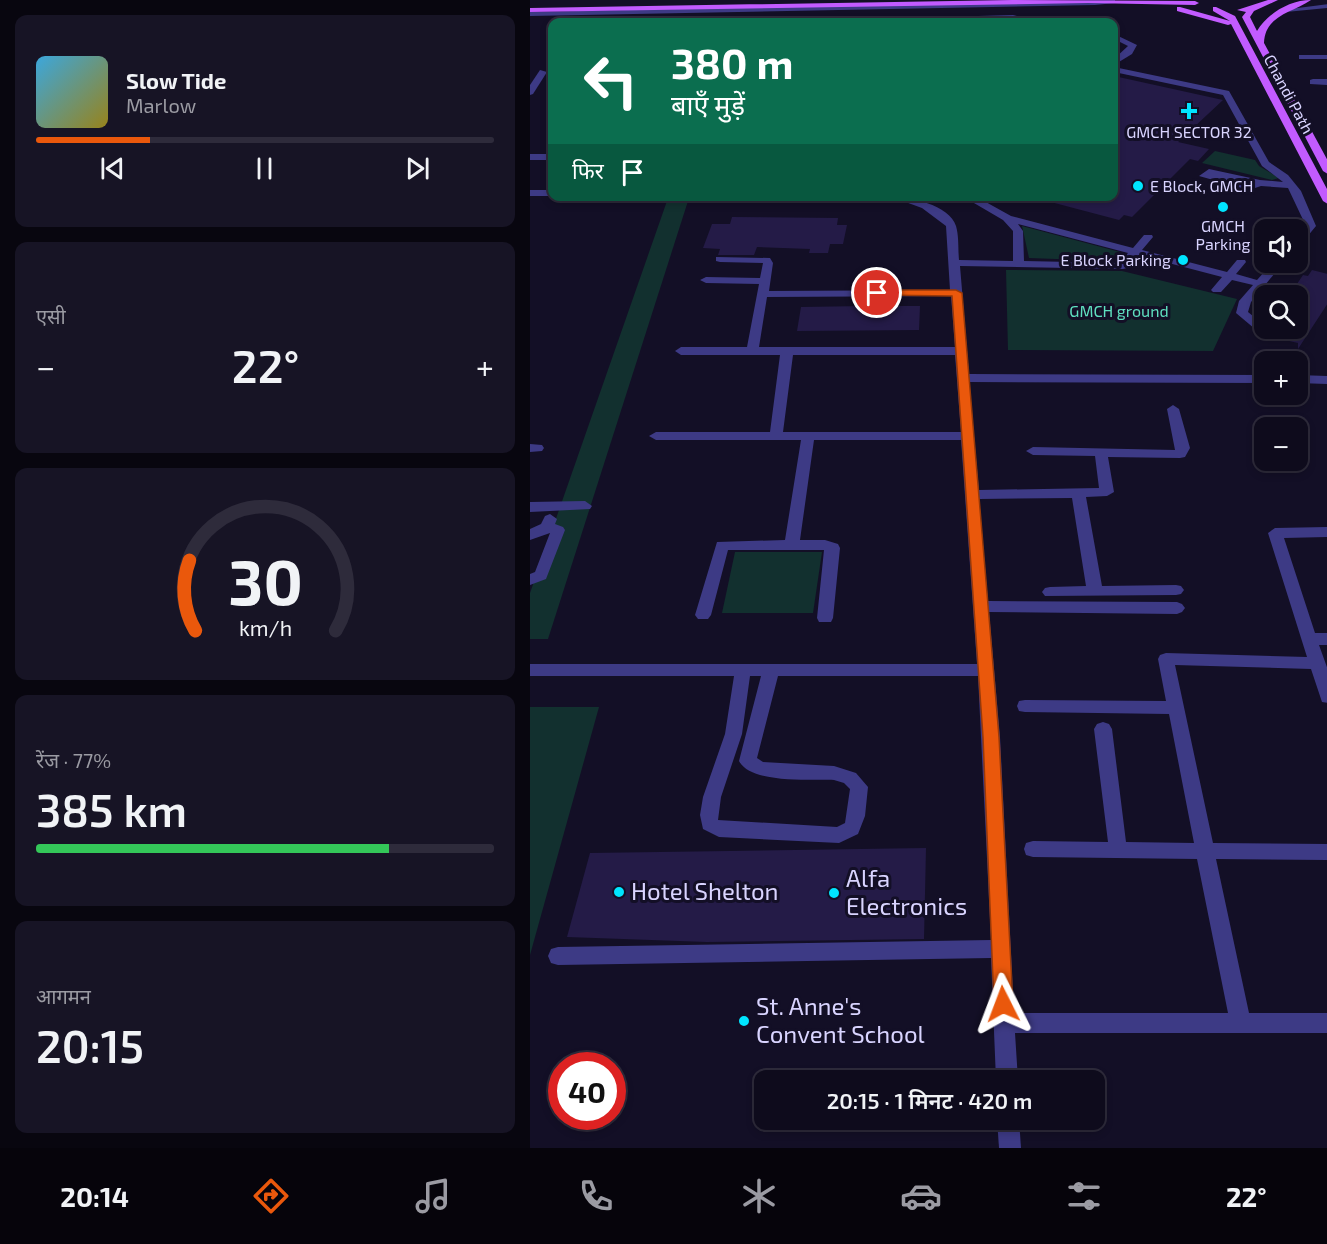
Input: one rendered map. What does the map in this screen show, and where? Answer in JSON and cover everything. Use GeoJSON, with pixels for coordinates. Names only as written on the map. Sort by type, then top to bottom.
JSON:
{"type":"FeatureCollection","features":[{"type":"Feature","properties":{"kind":"main road"},"geometry":{"type":"LineString","coordinates":[[530,5],[858,0]]}},
{"type":"Feature","properties":{"kind":"main road"},"geometry":{"type":"LineString","coordinates":[[1260,43],[1261,30],[1286,10],[1307,0]]}},
{"type":"Feature","properties":{"kind":"main road"},"geometry":{"type":"LineString","coordinates":[[530,12],[1112,1],[1251,9],[1270,1]]}},
{"type":"Feature","properties":{"kind":"main road"},"geometry":{"type":"LineString","coordinates":[[1136,1],[1207,16],[1237,27]]}},
{"type":"Feature","properties":{"kind":"main road","name":"Chandi Path"},"geometry":{"type":"LineString","coordinates":[[1202,5],[1232,18],[1328,201]]}},
{"type":"Feature","properties":{"kind":"main road","name":"Chandi Path"},"geometry":{"type":"LineString","coordinates":[[1251,9],[1246,17],[1328,171]]}},
{"type":"Feature","properties":{"kind":"street"},"geometry":{"type":"LineString","coordinates":[[530,12],[675,10],[768,12],[1112,1]]}},
{"type":"Feature","properties":{"kind":"street"},"geometry":{"type":"LineString","coordinates":[[1044,17],[1071,4]]}},
{"type":"Feature","properties":{"kind":"street"},"geometry":{"type":"LineString","coordinates":[[994,6],[998,17]]}},
{"type":"Feature","properties":{"kind":"street"},"geometry":{"type":"LineString","coordinates":[[1286,10],[1328,6]]}},
{"type":"Feature","properties":{"kind":"street"},"geometry":{"type":"LineString","coordinates":[[671,18],[675,10]]}},
{"type":"Feature","properties":{"kind":"street"},"geometry":{"type":"LineString","coordinates":[[988,18],[1017,18]]}},
{"type":"Feature","properties":{"kind":"street"},"geometry":{"type":"LineString","coordinates":[[1118,38],[1133,45],[1129,52],[1118,60]]}},
{"type":"Feature","properties":{"kind":"street"},"geometry":{"type":"LineString","coordinates":[[1302,57],[1328,57]]}},
{"type":"Feature","properties":{"kind":"street"},"geometry":{"type":"LineString","coordinates":[[1118,71],[1226,93],[1265,164],[1292,185],[1308,219]]}},
{"type":"Feature","properties":{"kind":"street"},"geometry":{"type":"LineString","coordinates":[[530,72],[548,72]]}},
{"type":"Feature","properties":{"kind":"street"},"geometry":{"type":"LineString","coordinates":[[530,92],[548,72]]}},
{"type":"Feature","properties":{"kind":"street"},"geometry":{"type":"LineString","coordinates":[[1313,82],[1328,82]]}},
{"type":"Feature","properties":{"kind":"street"},"geometry":{"type":"LineString","coordinates":[[530,157],[548,157]]}},
{"type":"Feature","properties":{"kind":"street"},"geometry":{"type":"LineString","coordinates":[[1260,183],[1292,185]]}},
{"type":"Feature","properties":{"kind":"street"},"geometry":{"type":"LineString","coordinates":[[530,193],[548,193]]}},
{"type":"Feature","properties":{"kind":"street"},"geometry":{"type":"LineString","coordinates":[[910,201],[942,214],[951,225],[986,670],[1006,1070]]}},
{"type":"Feature","properties":{"kind":"street"},"geometry":{"type":"LineString","coordinates":[[976,201],[1007,218],[1260,284],[1270,273]]}},
{"type":"Feature","properties":{"kind":"street"},"geometry":{"type":"LineString","coordinates":[[1007,218],[1018,231],[1019,264]]}},
{"type":"Feature","properties":{"kind":"street"},"geometry":{"type":"LineString","coordinates":[[954,263],[1124,266],[1148,237]]}},
{"type":"Feature","properties":{"kind":"street"},"geometry":{"type":"LineString","coordinates":[[720,259],[766,260],[768,262],[752,351]]}},
{"type":"Feature","properties":{"kind":"street"},"geometry":{"type":"LineString","coordinates":[[1217,290],[1241,262]]}},
{"type":"Feature","properties":{"kind":"street"},"geometry":{"type":"LineString","coordinates":[[706,280],[765,281]]}},
{"type":"Feature","properties":{"kind":"street"},"geometry":{"type":"LineString","coordinates":[[1254,291],[1245,301],[1242,313],[1254,322]]}},
{"type":"Feature","properties":{"kind":"street"},"geometry":{"type":"LineString","coordinates":[[763,294],[956,293]]}},
{"type":"Feature","properties":{"kind":"street"},"geometry":{"type":"LineString","coordinates":[[681,351],[961,351]]}},
{"type":"Feature","properties":{"kind":"street"},"geometry":{"type":"LineString","coordinates":[[776,436],[787,351]]}},
{"type":"Feature","properties":{"kind":"street"},"geometry":{"type":"LineString","coordinates":[[963,378],[1254,379]]}},
{"type":"Feature","properties":{"kind":"street"},"geometry":{"type":"LineString","coordinates":[[1308,379],[1328,379]]}},
{"type":"Feature","properties":{"kind":"street"},"geometry":{"type":"LineString","coordinates":[[1033,451],[1180,454],[1183,448],[1173,409]]}},
{"type":"Feature","properties":{"kind":"street"},"geometry":{"type":"LineString","coordinates":[[656,436],[968,436]]}},
{"type":"Feature","properties":{"kind":"street"},"geometry":{"type":"LineString","coordinates":[[792,545],[808,436]]}},
{"type":"Feature","properties":{"kind":"street"},"geometry":{"type":"LineString","coordinates":[[972,495],[1107,492],[1101,452]]}},
{"type":"Feature","properties":{"kind":"street"},"geometry":{"type":"LineString","coordinates":[[1078,493],[1094,591]]}},
{"type":"Feature","properties":{"kind":"street"},"geometry":{"type":"LineString","coordinates":[[530,507],[585,506]]}},
{"type":"Feature","properties":{"kind":"street"},"geometry":{"type":"LineString","coordinates":[[547,527],[554,507]]}},
{"type":"Feature","properties":{"kind":"street"},"geometry":{"type":"LineString","coordinates":[[530,535],[547,527],[558,530],[541,575],[530,580]]}},
{"type":"Feature","properties":{"kind":"street"},"geometry":{"type":"LineString","coordinates":[[1328,532],[1275,533],[1328,697]]}},
{"type":"Feature","properties":{"kind":"street"},"geometry":{"type":"LineString","coordinates":[[703,615],[722,545],[825,545],[833,548],[825,618]]}},
{"type":"Feature","properties":{"kind":"street"},"geometry":{"type":"LineString","coordinates":[[1050,592],[1176,590]]}},
{"type":"Feature","properties":{"kind":"street"},"geometry":{"type":"LineString","coordinates":[[981,606],[1177,608]]}},
{"type":"Feature","properties":{"kind":"street"},"geometry":{"type":"LineString","coordinates":[[1309,639],[1328,639]]}},
{"type":"Feature","properties":{"kind":"street"},"geometry":{"type":"LineString","coordinates":[[1240,1022],[1166,659],[1317,663]]}},
{"type":"Feature","properties":{"kind":"street"},"geometry":{"type":"LineString","coordinates":[[530,670],[986,670]]}},
{"type":"Feature","properties":{"kind":"street"},"geometry":{"type":"LineString","coordinates":[[743,670],[729,752],[721,768],[711,802],[708,813],[709,824],[719,829],[839,835],[852,828],[856,816],[859,787],[850,778],[834,773],[759,769],[748,761],[771,670]]}},
{"type":"Feature","properties":{"kind":"street"},"geometry":{"type":"LineString","coordinates":[[1025,706],[1177,708]]}},
{"type":"Feature","properties":{"kind":"street"},"geometry":{"type":"LineString","coordinates":[[1103,729],[1118,850]]}},
{"type":"Feature","properties":{"kind":"street"},"geometry":{"type":"LineString","coordinates":[[1033,849],[1328,852]]}},
{"type":"Feature","properties":{"kind":"street"},"geometry":{"type":"LineString","coordinates":[[558,956],[1001,949]]}},
{"type":"Feature","properties":{"kind":"street"},"geometry":{"type":"LineString","coordinates":[[1004,1023],[1328,1023]]}},
{"type":"Feature","properties":{"kind":"street"},"geometry":{"type":"LineString","coordinates":[[1009,1130],[1010,1148]]}},
{"type":"Feature","properties":{"kind":"green space"},"geometry":{"type":"Polygon","coordinates":[[[1215,151],[1255,160],[1259,166],[1279,178],[1272,180],[1202,163],[1215,151]]]}},
{"type":"Feature","properties":{"kind":"green space"},"geometry":{"type":"Polygon","coordinates":[[[667,201],[688,201],[548,639],[530,639],[530,593],[667,201]]]}},
{"type":"Feature","properties":{"kind":"green space"},"geometry":{"type":"Polygon","coordinates":[[[1022,226],[1120,252],[1110,261],[1029,258],[1022,226]]]}},
{"type":"Feature","properties":{"kind":"green space","name":"GMCH ground"},"geometry":{"type":"Polygon","coordinates":[[[1006,270],[1122,271],[1237,299],[1213,351],[1008,350],[1006,270]]]}},
{"type":"Feature","properties":{"kind":"green space"},"geometry":{"type":"Polygon","coordinates":[[[735,552],[822,552],[813,613],[722,613],[735,552]]]}},
{"type":"Feature","properties":{"kind":"green space"},"geometry":{"type":"Polygon","coordinates":[[[530,707],[599,707],[530,955],[530,707]]]}},
{"type":"Feature","properties":{"kind":"building"},"geometry":{"type":"Polygon","coordinates":[[[1118,77],[1223,100],[1178,142],[1209,149],[1198,161],[1190,159],[1132,217],[1124,215],[1119,220],[1047,201],[1118,201],[1118,77]]]}},
{"type":"Feature","properties":{"kind":"building"},"geometry":{"type":"Polygon","coordinates":[[[732,217],[838,218],[837,225],[847,225],[843,244],[830,244],[828,253],[809,253],[810,249],[757,247],[754,255],[718,255],[720,249],[703,248],[712,224],[730,224],[732,217]]]}},
{"type":"Feature","properties":{"kind":"building"},"geometry":{"type":"Polygon","coordinates":[[[1312,270],[1328,274],[1328,303],[1308,334],[1308,285],[1296,285],[1303,275],[1308,276],[1312,270]]]}},
{"type":"Feature","properties":{"kind":"building"},"geometry":{"type":"Polygon","coordinates":[[[920,306],[919,330],[797,331],[801,307],[920,306]]]}},
{"type":"Feature","properties":{"kind":"building"},"geometry":{"type":"Polygon","coordinates":[[[1305,339],[1298,349],[1298,343],[1285,340],[1305,339]]]}},
{"type":"Feature","properties":{"kind":"building"},"geometry":{"type":"Polygon","coordinates":[[[926,848],[924,939],[707,942],[567,937],[590,853],[926,848]]]}},
{"type":"Feature","properties":{"kind":"place","name":"GMCH SECTOR 32"},"geometry":{"type":"Point","coordinates":[1189,111]}},
{"type":"Feature","properties":{"kind":"place","name":"E Block, GMCH"},"geometry":{"type":"Point","coordinates":[1138,186]}},
{"type":"Feature","properties":{"kind":"place","name":"GMCH Parking"},"geometry":{"type":"Point","coordinates":[1223,207]}},
{"type":"Feature","properties":{"kind":"place","name":"E Block Parking"},"geometry":{"type":"Point","coordinates":[1183,260]}},
{"type":"Feature","properties":{"kind":"place","name":"Hotel Shelton"},"geometry":{"type":"Point","coordinates":[619,892]}},
{"type":"Feature","properties":{"kind":"place","name":"Alfa Electronics"},"geometry":{"type":"Point","coordinates":[834,893]}},
{"type":"Feature","properties":{"kind":"place","name":"St. Anne's Convent School"},"geometry":{"type":"Point","coordinates":[744,1021]}},
{"type":"Feature","properties":{"kind":"route"},"geometry":{"type":"LineString","coordinates":[[877,293],[956,293],[991,737],[1003,1004]]}}]}
